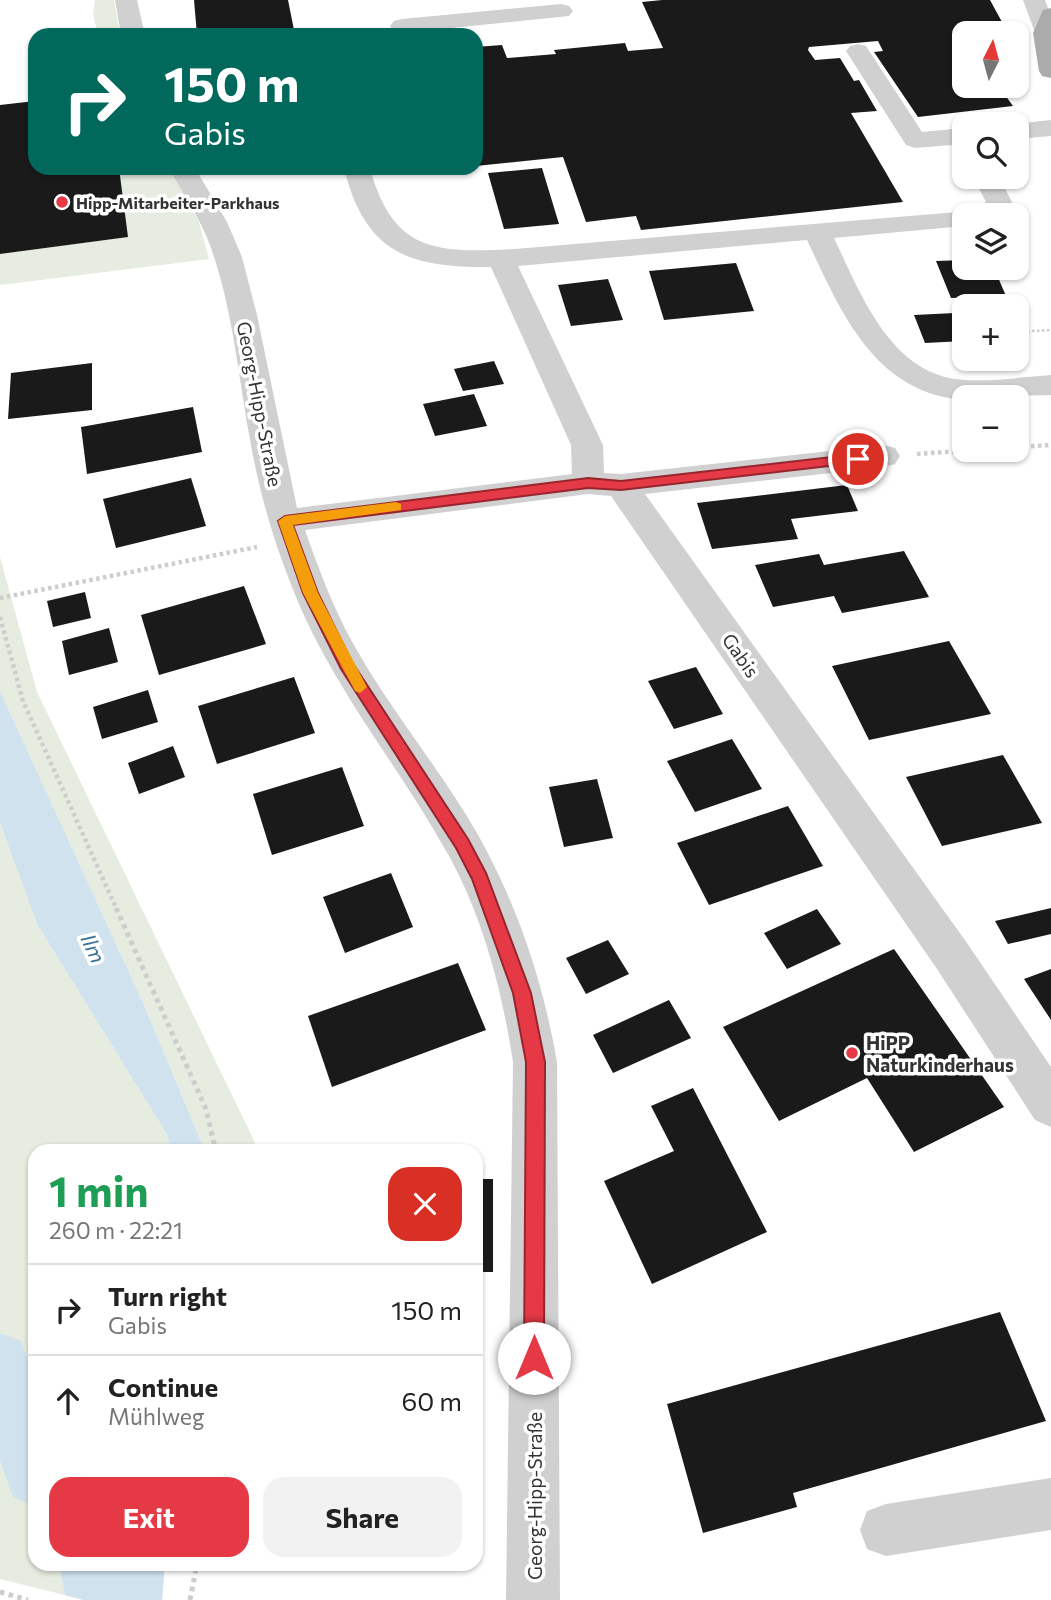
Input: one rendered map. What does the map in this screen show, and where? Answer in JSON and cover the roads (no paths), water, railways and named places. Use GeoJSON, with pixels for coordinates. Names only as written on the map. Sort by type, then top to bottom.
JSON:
{"type":"FeatureCollection","features":[{"type":"Feature","properties":{"kind":"main road"},"geometry":{"type":"LineString","coordinates":[[1048,24],[1051,70]]}},
{"type":"Feature","properties":{"kind":"street"},"geometry":{"type":"LineString","coordinates":[[126,0],[132,28]]}},
{"type":"Feature","properties":{"kind":"street"},"geometry":{"type":"LineString","coordinates":[[394,0],[397,28]]}},
{"type":"Feature","properties":{"kind":"street"},"geometry":{"type":"LineString","coordinates":[[1034,0],[1048,24]]}},
{"type":"Feature","properties":{"kind":"street"},"geometry":{"type":"LineString","coordinates":[[422,28],[561,11]]}},
{"type":"Feature","properties":{"kind":"street"},"geometry":{"type":"LineString","coordinates":[[858,51],[915,140],[952,138]]}},
{"type":"Feature","properties":{"kind":"street"},"geometry":{"type":"LineString","coordinates":[[1029,130],[1051,128]]}},
{"type":"Feature","properties":{"kind":"street","name":"Georg-Hipp-Straße"},"geometry":{"type":"LineString","coordinates":[[186,175],[214,223],[228,256],[241,304],[276,489],[311,593],[346,665],[462,844],[480,878],[501,931],[531,1027],[536,1062],[533,1600]]}},
{"type":"Feature","properties":{"kind":"street"},"geometry":{"type":"LineString","coordinates":[[359,175],[370,207],[398,242],[445,255],[501,259],[952,219]]}},
{"type":"Feature","properties":{"kind":"street"},"geometry":{"type":"LineString","coordinates":[[817,232],[869,334],[900,366],[922,380],[959,389],[1051,385]]}},
{"type":"Feature","properties":{"kind":"street"},"geometry":{"type":"LineString","coordinates":[[501,259],[604,484]]}},
{"type":"Feature","properties":{"kind":"street"},"geometry":{"type":"LineString","coordinates":[[288,531],[604,484],[884,456]]}},
{"type":"Feature","properties":{"kind":"street","name":"Gabis"},"geometry":{"type":"LineString","coordinates":[[604,484],[952,956],[1051,1105]]}},
{"type":"Feature","properties":{"kind":"street"},"geometry":{"type":"LineString","coordinates":[[886,1530],[1051,1504]]}},
{"type":"Feature","properties":{"kind":"water","name":"Ilm"},"geometry":{"type":"Polygon","coordinates":[[[0,691],[144,1005],[202,1144],[169,1144],[168,1136],[37,924],[0,823],[0,691]]]}},
{"type":"Feature","properties":{"kind":"water"},"geometry":{"type":"Polygon","coordinates":[[[60,1571],[164,1571],[162,1600],[83,1600],[65,1595],[60,1571]]]}},
{"type":"Feature","properties":{"kind":"waterway"},"geometry":{"type":"LineString","coordinates":[[0,1362],[28,1452]]}},
{"type":"Feature","properties":{"kind":"place","name":"Hipp-Mitarbeiter-Parkhaus"},"geometry":{"type":"Point","coordinates":[62,202]}},
{"type":"Feature","properties":{"kind":"place","name":"HiPP Naturkinderhaus"},"geometry":{"type":"Point","coordinates":[852,1053]}}]}
